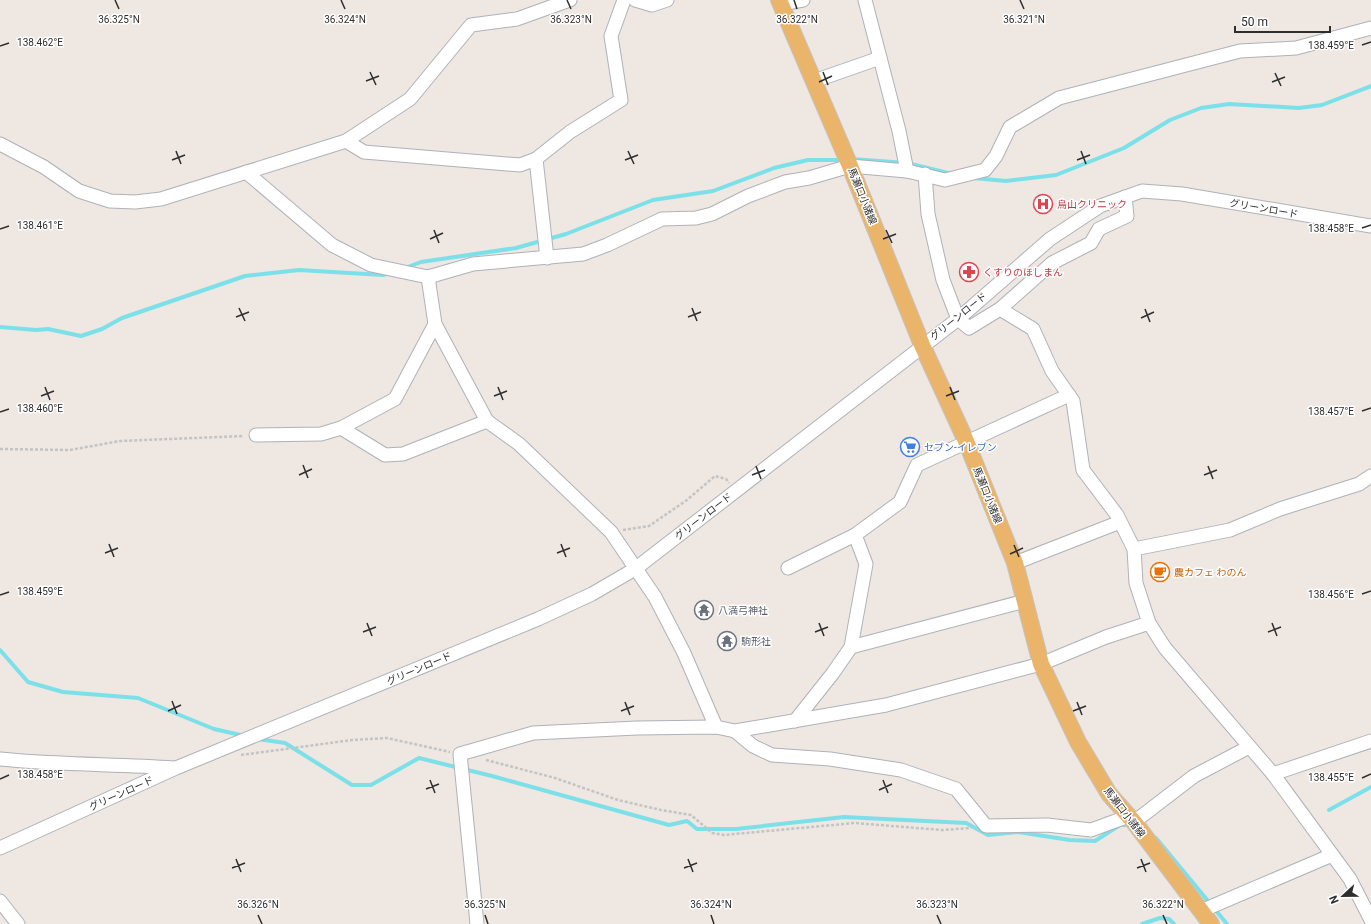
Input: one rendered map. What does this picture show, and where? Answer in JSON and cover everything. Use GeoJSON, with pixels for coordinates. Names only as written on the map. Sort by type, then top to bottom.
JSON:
{"type":"FeatureCollection","features":[{"type":"Feature","properties":{"kind":"main road","name":"馬瀬口小諸線"},"geometry":{"type":"LineString","coordinates":[[780,2],[850,166],[922,345],[966,441],[1015,563],[1041,664],[1078,742],[1109,794],[1131,819],[1211,924]]}},
{"type":"Feature","properties":{"kind":"street"},"geometry":{"type":"LineString","coordinates":[[0,144],[44,167],[79,191],[110,201],[135,202],[161,199],[346,141],[410,99],[471,25],[517,19],[551,4],[570,0]]}},
{"type":"Feature","properties":{"kind":"street"},"geometry":{"type":"LineString","coordinates":[[346,141],[364,152],[520,165],[536,159],[570,132],[620,100],[611,36],[624,0]]}},
{"type":"Feature","properties":{"kind":"street"},"geometry":{"type":"LineString","coordinates":[[635,0],[652,5],[667,0]]}},
{"type":"Feature","properties":{"kind":"street"},"geometry":{"type":"LineString","coordinates":[[780,2],[803,0]]}},
{"type":"Feature","properties":{"kind":"street"},"geometry":{"type":"LineString","coordinates":[[865,0],[899,131],[907,172]]}},
{"type":"Feature","properties":{"kind":"street"},"geometry":{"type":"LineString","coordinates":[[246,172],[332,245],[371,265],[428,277],[473,264],[583,254],[607,245],[662,219],[696,218],[712,214],[748,196],[785,182],[809,178],[850,166],[925,174],[945,180],[985,170],[996,156],[1010,126],[1059,98],[1240,51],[1296,48],[1371,28]]}},
{"type":"Feature","properties":{"kind":"street"},"geometry":{"type":"LineString","coordinates":[[814,81],[880,58]]}},
{"type":"Feature","properties":{"kind":"street"},"geometry":{"type":"LineString","coordinates":[[536,159],[547,258]]}},
{"type":"Feature","properties":{"kind":"street"},"geometry":{"type":"LineString","coordinates":[[925,174],[930,221],[943,280],[958,319],[969,328],[1000,309],[1052,264],[1091,242],[1099,229],[1127,216],[1126,197]]}},
{"type":"Feature","properties":{"kind":"street","name":"グリーンロード"},"geometry":{"type":"LineString","coordinates":[[0,848],[176,768],[223,750],[538,619],[592,594],[635,570],[922,345],[958,319],[1050,239],[1100,206],[1142,191],[1182,194],[1371,226]]}},
{"type":"Feature","properties":{"kind":"street"},"geometry":{"type":"LineString","coordinates":[[428,277],[435,324],[487,421],[520,444],[611,532],[635,570],[655,596],[684,653],[716,727]]}},
{"type":"Feature","properties":{"kind":"street"},"geometry":{"type":"LineString","coordinates":[[1000,309],[1033,329],[1052,371],[1073,401],[1083,470],[1120,522],[1134,549],[1136,583],[1149,623],[1165,648],[1273,774],[1350,879],[1371,920]]}},
{"type":"Feature","properties":{"kind":"street"},"geometry":{"type":"LineString","coordinates":[[256,435],[321,434],[341,428],[395,399],[435,324]]}},
{"type":"Feature","properties":{"kind":"street"},"geometry":{"type":"LineString","coordinates":[[788,568],[855,535],[900,502],[917,465],[966,441],[1069,395]]}},
{"type":"Feature","properties":{"kind":"street"},"geometry":{"type":"LineString","coordinates":[[341,428],[385,455],[403,454],[487,421]]}},
{"type":"Feature","properties":{"kind":"street"},"geometry":{"type":"LineString","coordinates":[[1134,549],[1230,530],[1280,509],[1359,484],[1371,476]]}},
{"type":"Feature","properties":{"kind":"street"},"geometry":{"type":"LineString","coordinates":[[1015,563],[1120,522]]}},
{"type":"Feature","properties":{"kind":"street"},"geometry":{"type":"LineString","coordinates":[[794,721],[833,673],[851,647],[866,564],[855,535]]}},
{"type":"Feature","properties":{"kind":"street"},"geometry":{"type":"LineString","coordinates":[[851,647],[1025,601]]}},
{"type":"Feature","properties":{"kind":"street"},"geometry":{"type":"LineString","coordinates":[[477,924],[460,754],[533,733],[637,728],[716,727],[735,731],[886,705],[1041,664],[1106,637],[1149,623]]}},
{"type":"Feature","properties":{"kind":"street"},"geometry":{"type":"LineString","coordinates":[[735,731],[753,746],[772,755],[830,759],[901,770],[956,789],[986,826],[1047,825],[1091,830],[1131,819],[1194,776],[1249,747]]}},
{"type":"Feature","properties":{"kind":"street"},"geometry":{"type":"LineString","coordinates":[[1273,774],[1371,741]]}},
{"type":"Feature","properties":{"kind":"street"},"geometry":{"type":"LineString","coordinates":[[0,759],[52,764],[127,764],[176,768]]}},
{"type":"Feature","properties":{"kind":"street"},"geometry":{"type":"LineString","coordinates":[[1201,911],[1332,855]]}},
{"type":"Feature","properties":{"kind":"street"},"geometry":{"type":"LineString","coordinates":[[0,901],[18,924]]}},
{"type":"Feature","properties":{"kind":"path"},"geometry":{"type":"LineString","coordinates":[[0,449],[70,450],[120,441],[256,435]]}},
{"type":"Feature","properties":{"kind":"path"},"geometry":{"type":"LineString","coordinates":[[611,532],[649,526],[687,500],[715,476],[726,479],[736,490]]}},
{"type":"Feature","properties":{"kind":"path"},"geometry":{"type":"LineString","coordinates":[[223,750],[242,755],[352,740],[387,738],[460,754]]}},
{"type":"Feature","properties":{"kind":"path"},"geometry":{"type":"LineString","coordinates":[[482,760],[555,778],[618,800],[691,815],[712,833],[724,835],[855,823],[942,830],[986,826]]}},
{"type":"Feature","properties":{"kind":"waterway"},"geometry":{"type":"LineString","coordinates":[[973,178],[1006,181],[1056,175],[1124,148],[1170,120],[1201,108],[1229,104],[1299,108],[1322,105],[1371,86]]}},
{"type":"Feature","properties":{"kind":"waterway"},"geometry":{"type":"LineString","coordinates":[[851,159],[907,163],[952,174]]}},
{"type":"Feature","properties":{"kind":"waterway"},"geometry":{"type":"LineString","coordinates":[[405,268],[421,262],[516,248],[566,234],[653,200],[713,191],[774,168],[808,160],[844,160]]}},
{"type":"Feature","properties":{"kind":"waterway"},"geometry":{"type":"LineString","coordinates":[[0,327],[36,330],[48,329],[81,336],[102,329],[122,318],[245,276],[299,270],[383,275],[389,273]]}},
{"type":"Feature","properties":{"kind":"waterway"},"geometry":{"type":"LineString","coordinates":[[0,650],[28,682],[63,692],[138,698],[214,729],[245,736]]}},
{"type":"Feature","properties":{"kind":"waterway"},"geometry":{"type":"LineString","coordinates":[[258,739],[285,743],[352,785],[371,785],[419,758],[492,776],[669,825],[687,821],[697,829],[736,829],[844,817],[966,823],[988,835],[1018,832],[1070,840],[1095,841],[1120,825],[1130,825]]}},
{"type":"Feature","properties":{"kind":"waterway"},"geometry":{"type":"LineString","coordinates":[[1329,810],[1371,787]]}},
{"type":"Feature","properties":{"kind":"waterway"},"geometry":{"type":"LineString","coordinates":[[1156,838],[1227,924]]}},
{"type":"Feature","properties":{"kind":"waterway"},"geometry":{"type":"LineString","coordinates":[[1142,924],[1160,918],[1169,919],[1174,924]]}},
{"type":"Feature","properties":{"kind":"place","name":"烏山クリニック"},"geometry":{"type":"Point","coordinates":[1043,204]}},
{"type":"Feature","properties":{"kind":"place","name":"くすりのほしまん"},"geometry":{"type":"Point","coordinates":[969,272]}},
{"type":"Feature","properties":{"kind":"place","name":"セブン-イレブン"},"geometry":{"type":"Point","coordinates":[910,447]}},
{"type":"Feature","properties":{"kind":"place","name":"農カフェ わのん"},"geometry":{"type":"Point","coordinates":[1160,572]}},
{"type":"Feature","properties":{"kind":"place","name":"八満弓神社"},"geometry":{"type":"Point","coordinates":[704,610]}},
{"type":"Feature","properties":{"kind":"place","name":"駒形社"},"geometry":{"type":"Point","coordinates":[727,641]}}]}
